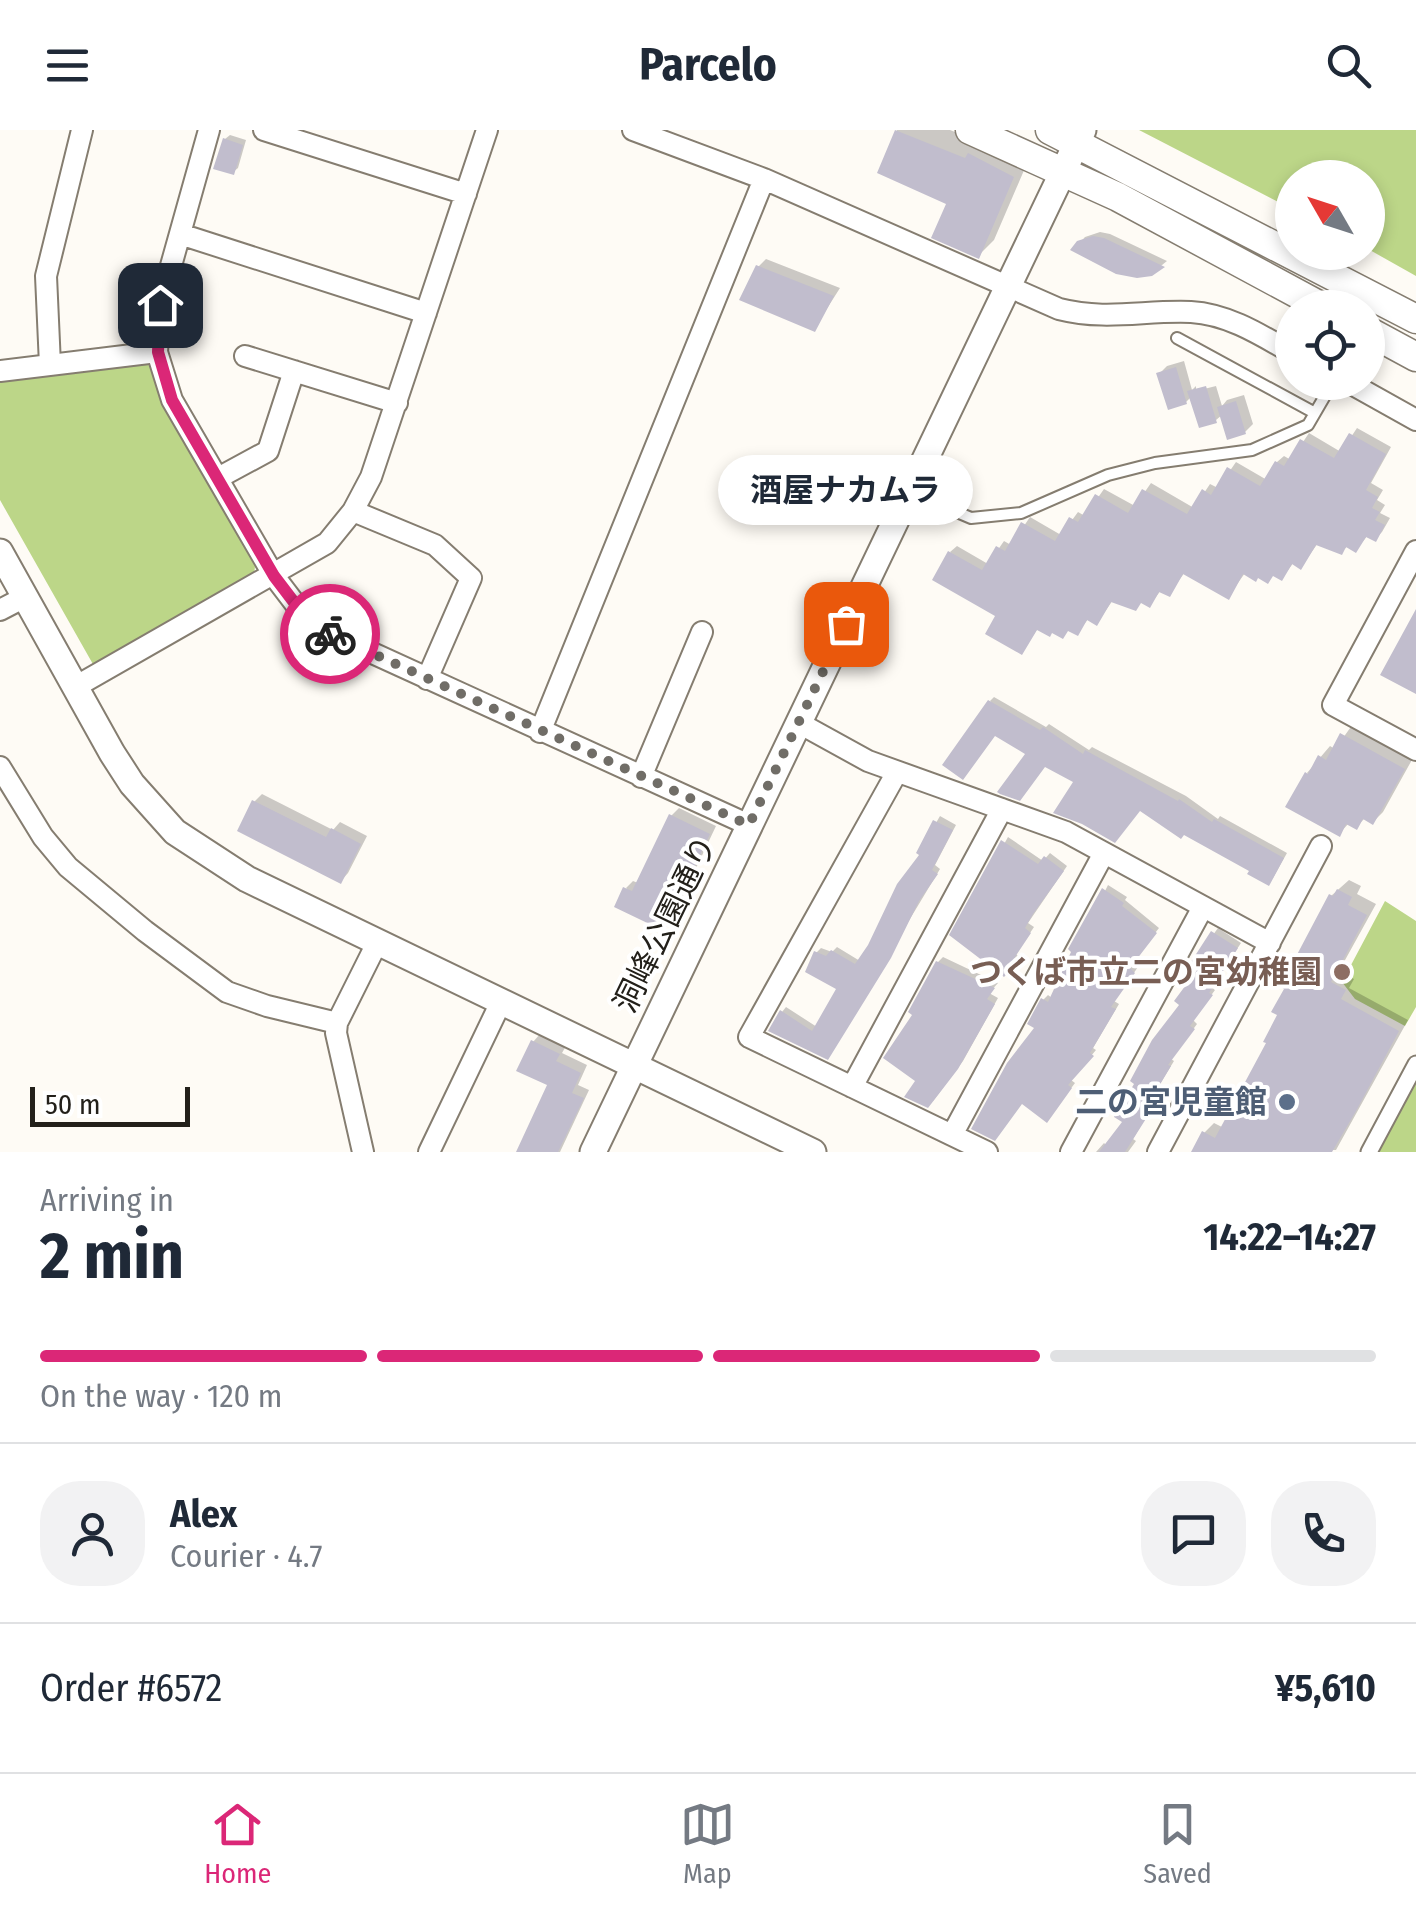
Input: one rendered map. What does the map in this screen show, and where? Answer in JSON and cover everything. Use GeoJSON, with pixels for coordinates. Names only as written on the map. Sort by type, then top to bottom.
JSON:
{"type":"FeatureCollection","features":[{"type":"Feature","properties":{"kind":"main road"},"geometry":{"type":"LineString","coordinates":[[970,130],[1063,170],[1290,290]]}},
{"type":"Feature","properties":{"kind":"main road"},"geometry":{"type":"LineString","coordinates":[[1050,130],[1080,136],[1416,319]]}},
{"type":"Feature","properties":{"kind":"main road"},"geometry":{"type":"LineString","coordinates":[[1385,340],[1416,357]]}},
{"type":"Feature","properties":{"kind":"street"},"geometry":{"type":"LineString","coordinates":[[50,365],[46,276],[82,130]]}},
{"type":"Feature","properties":{"kind":"street"},"geometry":{"type":"LineString","coordinates":[[209,130],[160,305],[158,352],[172,400],[274,576],[306,618],[322,630],[540,732],[749,825]]}},
{"type":"Feature","properties":{"kind":"street"},"geometry":{"type":"LineString","coordinates":[[264,130],[466,194]]}},
{"type":"Feature","properties":{"kind":"street"},"geometry":{"type":"LineString","coordinates":[[75,687],[327,543],[353,512],[371,477],[397,404],[487,130]]}},
{"type":"Feature","properties":{"kind":"street"},"geometry":{"type":"LineString","coordinates":[[633,130],[764,180],[1059,310],[1092,317],[1193,312],[1244,326],[1275,343]]}},
{"type":"Feature","properties":{"kind":"street","name":"洞峰公園通り"},"geometry":{"type":"LineString","coordinates":[[593,1152],[1080,136]]}},
{"type":"Feature","properties":{"kind":"street"},"geometry":{"type":"LineString","coordinates":[[540,732],[764,180]]}},
{"type":"Feature","properties":{"kind":"street"},"geometry":{"type":"LineString","coordinates":[[180,234],[426,313]]}},
{"type":"Feature","properties":{"kind":"street"},"geometry":{"type":"LineString","coordinates":[[0,371],[158,352]]}},
{"type":"Feature","properties":{"kind":"street"},"geometry":{"type":"LineString","coordinates":[[245,356],[397,404]]}},
{"type":"Feature","properties":{"kind":"street"},"geometry":{"type":"LineString","coordinates":[[218,478],[268,451],[294,371]]}},
{"type":"Feature","properties":{"kind":"street"},"geometry":{"type":"LineString","coordinates":[[1380,400],[1416,420]]}},
{"type":"Feature","properties":{"kind":"street"},"geometry":{"type":"LineString","coordinates":[[353,512],[435,544],[472,578],[427,679]]}},
{"type":"Feature","properties":{"kind":"street"},"geometry":{"type":"LineString","coordinates":[[1416,551],[1333,705],[1416,750]]}},
{"type":"Feature","properties":{"kind":"street"},"geometry":{"type":"LineString","coordinates":[[0,552],[132,784],[175,832],[246,880],[814,1152]]}},
{"type":"Feature","properties":{"kind":"street"},"geometry":{"type":"LineString","coordinates":[[0,610],[25,597]]}},
{"type":"Feature","properties":{"kind":"street"},"geometry":{"type":"LineString","coordinates":[[641,777],[702,632]]}},
{"type":"Feature","properties":{"kind":"street"},"geometry":{"type":"LineString","coordinates":[[798,724],[868,761],[1066,832],[1270,943]]}},
{"type":"Feature","properties":{"kind":"street"},"geometry":{"type":"LineString","coordinates":[[0,767],[43,836],[68,866],[144,932],[228,992],[337,1023]]}},
{"type":"Feature","properties":{"kind":"street"},"geometry":{"type":"LineString","coordinates":[[897,772],[749,1038],[988,1152]]}},
{"type":"Feature","properties":{"kind":"street"},"geometry":{"type":"LineString","coordinates":[[852,1087],[1002,810]]}},
{"type":"Feature","properties":{"kind":"street"},"geometry":{"type":"LineString","coordinates":[[1158,1152],[1322,846]]}},
{"type":"Feature","properties":{"kind":"street"},"geometry":{"type":"LineString","coordinates":[[952,1135],[1104,853]]}},
{"type":"Feature","properties":{"kind":"street"},"geometry":{"type":"LineString","coordinates":[[1071,1152],[1203,907]]}},
{"type":"Feature","properties":{"kind":"street"},"geometry":{"type":"LineString","coordinates":[[362,1152],[336,1033],[337,1023],[377,943]]}},
{"type":"Feature","properties":{"kind":"street"},"geometry":{"type":"LineString","coordinates":[[429,1152],[501,1002]]}},
{"type":"Feature","properties":{"kind":"street"},"geometry":{"type":"LineString","coordinates":[[1369,1152],[1416,1064]]}},
{"type":"Feature","properties":{"kind":"lane"},"geometry":{"type":"LineString","coordinates":[[1177,338],[1316,413]]}},
{"type":"Feature","properties":{"kind":"lane"},"geometry":{"type":"LineString","coordinates":[[910,492],[971,518],[1022,513],[1108,475],[1154,463],[1252,450],[1308,425],[1323,400]]}},
{"type":"Feature","properties":{"kind":"green space"},"geometry":{"type":"Polygon","coordinates":[[[1139,130],[1416,130],[1416,276],[1385,259],[1385,160],[1275,160],[1275,200],[1139,130]]]}},
{"type":"Feature","properties":{"kind":"green space"},"geometry":{"type":"Polygon","coordinates":[[[145,362],[154,370],[170,413],[255,566],[254,576],[94,666],[0,500],[0,380],[145,362]]]}},
{"type":"Feature","properties":{"kind":"green space"},"geometry":{"type":"Polygon","coordinates":[[[1385,901],[1416,921],[1416,1007],[1405,1026],[1355,999],[1342,982],[1385,901]]]}},
{"type":"Feature","properties":{"kind":"green space"},"geometry":{"type":"Polygon","coordinates":[[[1416,1076],[1416,1152],[1375,1152],[1416,1076]]]}},
{"type":"Feature","properties":{"kind":"building"},"geometry":{"type":"Polygon","coordinates":[[[895,130],[965,158],[968,153],[1014,177],[979,259],[931,238],[946,204],[877,173],[895,130]]]}},
{"type":"Feature","properties":{"kind":"building"},"geometry":{"type":"Polygon","coordinates":[[[223,138],[243,145],[234,175],[213,169],[223,138]]]}},
{"type":"Feature","properties":{"kind":"building"},"geometry":{"type":"Polygon","coordinates":[[[1093,236],[1165,267],[1152,276],[1137,278],[1116,274],[1070,250],[1077,241],[1093,236]]]}},
{"type":"Feature","properties":{"kind":"building"},"geometry":{"type":"Polygon","coordinates":[[[756,265],[834,296],[815,332],[739,300],[756,265]]]}},
{"type":"Feature","properties":{"kind":"building"},"geometry":{"type":"Polygon","coordinates":[[[1176,367],[1187,404],[1168,410],[1156,373],[1176,367]]]}},
{"type":"Feature","properties":{"kind":"building"},"geometry":{"type":"Polygon","coordinates":[[[1206,386],[1217,423],[1199,428],[1187,391],[1206,386]]]}},
{"type":"Feature","properties":{"kind":"building"},"geometry":{"type":"Polygon","coordinates":[[[1236,401],[1246,434],[1227,440],[1217,407],[1236,401]]]}},
{"type":"Feature","properties":{"kind":"building"},"geometry":{"type":"Polygon","coordinates":[[[1349,433],[1386,454],[1366,490],[1378,497],[1372,508],[1380,512],[1375,520],[1385,525],[1376,542],[1366,537],[1356,553],[1346,547],[1342,555],[1316,545],[1301,570],[1292,564],[1282,581],[1273,576],[1268,584],[1258,578],[1256,582],[1243,574],[1229,600],[1183,574],[1170,597],[1159,592],[1150,608],[1141,603],[1136,611],[1111,602],[1097,626],[1087,620],[1078,636],[1068,631],[1063,639],[1037,630],[1022,655],[985,634],[995,616],[932,580],[948,551],[982,570],[996,546],[1005,551],[1021,522],[1055,541],[1069,517],[1078,522],[1095,494],[1128,513],[1142,489],[1187,514],[1202,489],[1211,495],[1227,467],[1260,486],[1275,461],[1284,466],[1300,439],[1334,458],[1349,433]]]}},
{"type":"Feature","properties":{"kind":"building"},"geometry":{"type":"Polygon","coordinates":[[[1416,609],[1416,694],[1380,675],[1416,609]]]}},
{"type":"Feature","properties":{"kind":"building"},"geometry":{"type":"Polygon","coordinates":[[[988,700],[1284,858],[1269,886],[1184,835],[1181,839],[1140,811],[1115,843],[1053,813],[1073,782],[1045,767],[1020,801],[1000,794],[997,792],[1025,754],[995,736],[963,780],[942,765],[988,700]]]}},
{"type":"Feature","properties":{"kind":"building"},"geometry":{"type":"Polygon","coordinates":[[[1340,733],[1405,769],[1373,825],[1363,819],[1357,830],[1346,824],[1340,837],[1285,807],[1318,755],[1326,760],[1340,733]]]}},
{"type":"Feature","properties":{"kind":"building"},"geometry":{"type":"Polygon","coordinates":[[[252,800],[326,837],[331,828],[361,844],[341,884],[237,831],[252,800]]]}},
{"type":"Feature","properties":{"kind":"building"},"geometry":{"type":"Polygon","coordinates":[[[669,814],[710,834],[664,931],[614,907],[623,887],[632,891],[669,814]]]}},
{"type":"Feature","properties":{"kind":"building"},"geometry":{"type":"Polygon","coordinates":[[[933,820],[953,830],[932,870],[938,874],[828,1060],[768,1031],[780,1010],[812,1031],[836,989],[805,972],[814,951],[826,956],[831,950],[855,964],[897,884],[919,855],[916,853],[933,820]]]}},
{"type":"Feature","properties":{"kind":"building"},"geometry":{"type":"Polygon","coordinates":[[[1001,840],[1038,864],[1044,856],[1064,871],[1025,928],[1031,933],[1013,960],[1017,963],[1004,977],[949,935],[1001,840]]]}},
{"type":"Feature","properties":{"kind":"building"},"geometry":{"type":"Polygon","coordinates":[[[1102,888],[1157,933],[1130,968],[1135,973],[1111,1007],[1116,1009],[1090,1053],[1094,1056],[1068,1085],[1072,1088],[1047,1123],[1022,1104],[995,1141],[971,1129],[1007,1063],[1034,1028],[1027,1024],[1041,998],[1048,1002],[1071,952],[1068,949],[1102,888]]]}},
{"type":"Feature","properties":{"kind":"building"},"geometry":{"type":"Polygon","coordinates":[[[1337,889],[1352,897],[1348,905],[1367,915],[1331,982],[1346,990],[1341,999],[1399,1031],[1356,1111],[1332,1152],[1191,1152],[1202,1131],[1215,1138],[1266,1043],[1263,1042],[1277,1015],[1271,1012],[1291,966],[1329,894],[1333,896],[1337,889]]]}},
{"type":"Feature","properties":{"kind":"building"},"geometry":{"type":"Polygon","coordinates":[[[1211,931],[1238,948],[1209,993],[1213,995],[1190,1026],[1195,1029],[1168,1065],[1171,1066],[1149,1103],[1154,1106],[1125,1152],[1099,1152],[1122,1122],[1114,1117],[1134,1084],[1130,1081],[1152,1040],[1179,1005],[1174,1001],[1197,970],[1189,965],[1211,931]]]}},
{"type":"Feature","properties":{"kind":"building"},"geometry":{"type":"Polygon","coordinates":[[[936,961],[995,988],[987,999],[995,1004],[958,1069],[928,1108],[904,1097],[915,1081],[883,1058],[912,1015],[908,1012],[936,961]]]}},
{"type":"Feature","properties":{"kind":"building"},"geometry":{"type":"Polygon","coordinates":[[[531,1040],[560,1054],[556,1061],[581,1073],[572,1093],[584,1098],[558,1152],[516,1152],[547,1085],[516,1071],[531,1040]]]}},
{"type":"Feature","properties":{"kind":"way so far"},"geometry":{"type":"LineString","coordinates":[[330,634],[749,825],[846,624]]}},
{"type":"Feature","properties":{"kind":"place","name":"酒屋ナカムラ"},"geometry":{"type":"Point","coordinates":[846,624]}},
{"type":"Feature","properties":{"kind":"place","name":"つくば市立二の宮幼稚園"},"geometry":{"type":"Point","coordinates":[1342,972]}},
{"type":"Feature","properties":{"kind":"place","name":"二の宮児童館"},"geometry":{"type":"Point","coordinates":[1287,1102]}},
{"type":"Feature","properties":{"kind":"route"},"geometry":{"type":"LineString","coordinates":[[160,305],[158,352],[172,400],[274,576],[306,618],[330,634]]}}]}
